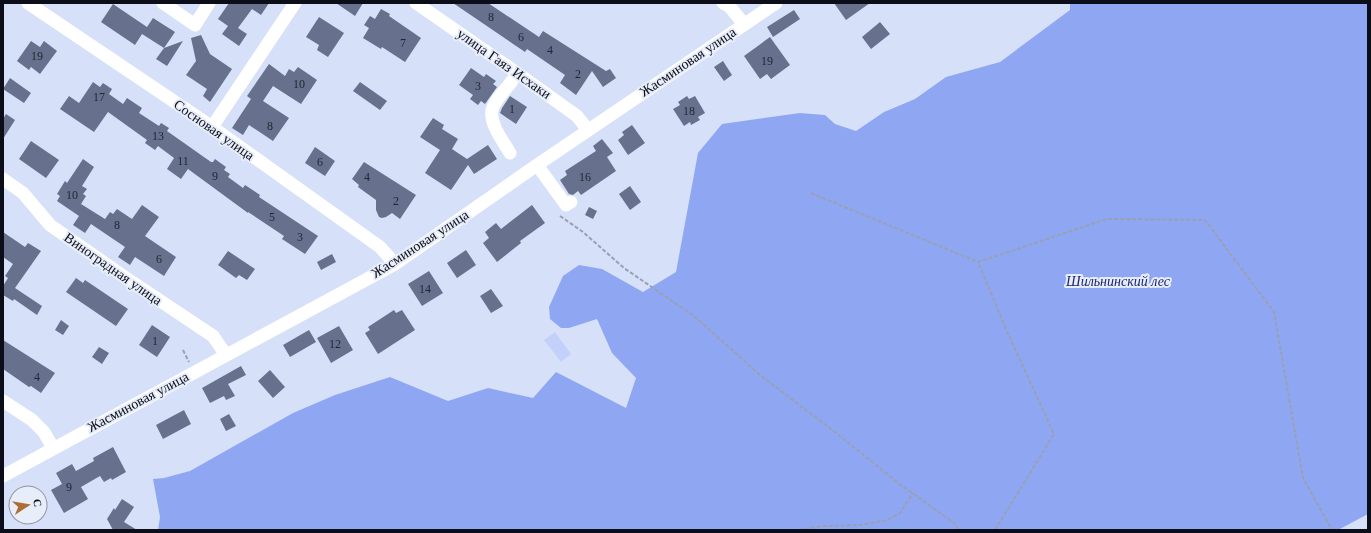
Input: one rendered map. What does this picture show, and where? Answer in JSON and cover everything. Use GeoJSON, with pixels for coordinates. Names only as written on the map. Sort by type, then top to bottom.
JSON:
{"type":"FeatureCollection","features":[{"type":"Feature","properties":{"kind":"street"},"geometry":{"type":"LineString","coordinates":[[163,3],[194,25],[209,3]]}},
{"type":"Feature","properties":{"kind":"street"},"geometry":{"type":"LineString","coordinates":[[212,127],[295,3]]}},
{"type":"Feature","properties":{"kind":"street","name":"улица Гаяз Исхаки"},"geometry":{"type":"LineString","coordinates":[[416,3],[511,68],[577,116],[588,130]]}},
{"type":"Feature","properties":{"kind":"street"},"geometry":{"type":"LineString","coordinates":[[724,3],[744,24]]}},
{"type":"Feature","properties":{"kind":"street","name":"Жасминовая улица"},"geometry":{"type":"LineString","coordinates":[[3,476],[395,264],[588,130],[776,3]]}},
{"type":"Feature","properties":{"kind":"street","name":"Сосновая улица"},"geometry":{"type":"LineString","coordinates":[[30,4],[212,127],[380,247],[395,264]]}},
{"type":"Feature","properties":{"kind":"street"},"geometry":{"type":"LineString","coordinates":[[510,153],[498,135],[492,113],[493,106],[512,81]]}},
{"type":"Feature","properties":{"kind":"street"},"geometry":{"type":"LineString","coordinates":[[537,165],[566,205],[571,202]]}},
{"type":"Feature","properties":{"kind":"street","name":"Виноградная улица"},"geometry":{"type":"LineString","coordinates":[[3,179],[23,193],[50,225],[213,336],[226,355]]}},
{"type":"Feature","properties":{"kind":"street"},"geometry":{"type":"LineString","coordinates":[[3,401],[32,420],[44,432],[53,448]]}},
{"type":"Feature","properties":{"kind":"path"},"geometry":{"type":"LineString","coordinates":[[811,192],[978,262],[1107,219],[1205,220],[1274,312],[1303,478],[1332,530]]}},
{"type":"Feature","properties":{"kind":"path"},"geometry":{"type":"LineString","coordinates":[[559,214],[563,219],[584,232],[624,268],[694,316],[760,375],[897,482],[954,523],[958,530]]}},
{"type":"Feature","properties":{"kind":"path"},"geometry":{"type":"LineString","coordinates":[[978,262],[1054,434],[995,530]]}},
{"type":"Feature","properties":{"kind":"path"},"geometry":{"type":"LineString","coordinates":[[799,530],[822,526],[862,525],[887,520],[900,513],[913,493]]}},
{"type":"Feature","properties":{"kind":"shaded area"},"geometry":{"type":"Polygon","coordinates":[[[555,332],[571,354],[561,362],[544,340],[555,332]]]}},
{"type":"Feature","properties":{"kind":"green space","name":"Шильнинский лес"},"geometry":{"type":"Polygon","coordinates":[[[1070,3],[1368,3],[1368,514],[1338,530],[158,530],[160,517],[153,479],[164,478],[190,471],[293,413],[335,395],[390,377],[448,401],[488,388],[533,398],[556,372],[626,408],[636,378],[612,353],[597,319],[569,328],[561,328],[550,319],[549,307],[563,276],[579,265],[602,269],[643,292],[676,272],[698,153],[722,124],[800,113],[825,115],[835,124],[856,131],[884,112],[915,99],[946,77],[1000,62],[1070,10],[1070,3]]]}},
{"type":"Feature","properties":{"kind":"building"},"geometry":{"type":"Polygon","coordinates":[[[229,3],[269,3],[261,15],[252,9],[238,28],[247,34],[239,46],[222,34],[228,26],[218,19],[229,3]]]}},
{"type":"Feature","properties":{"kind":"building"},"geometry":{"type":"Polygon","coordinates":[[[336,3],[363,3],[355,16],[336,3]]]}},
{"type":"Feature","properties":{"kind":"building"},"geometry":{"type":"Polygon","coordinates":[[[453,3],[488,3],[539,37],[543,31],[606,71],[610,69],[616,78],[603,87],[592,71],[576,95],[560,83],[565,75],[527,49],[525,52],[453,3]]]}},
{"type":"Feature","properties":{"kind":"building"},"geometry":{"type":"Polygon","coordinates":[[[834,3],[870,3],[846,20],[834,3]]]}},
{"type":"Feature","properties":{"kind":"building"},"geometry":{"type":"Polygon","coordinates":[[[113,4],[147,27],[153,18],[175,32],[164,48],[142,34],[135,45],[101,22],[113,4]]]}},
{"type":"Feature","properties":{"kind":"building"},"geometry":{"type":"Polygon","coordinates":[[[381,9],[390,14],[389,16],[421,38],[405,62],[382,47],[381,49],[363,38],[369,28],[364,25],[370,16],[375,19],[381,9]]]}},
{"type":"Feature","properties":{"kind":"building"},"geometry":{"type":"Polygon","coordinates":[[[794,10],[800,19],[773,37],[767,27],[794,10]]]}},
{"type":"Feature","properties":{"kind":"building"},"geometry":{"type":"Polygon","coordinates":[[[319,17],[344,33],[328,57],[317,50],[319,45],[306,37],[319,17]]]}},
{"type":"Feature","properties":{"kind":"building"},"geometry":{"type":"Polygon","coordinates":[[[880,22],[890,34],[871,49],[862,37],[880,22]]]}},
{"type":"Feature","properties":{"kind":"building"},"geometry":{"type":"Polygon","coordinates":[[[201,35],[210,54],[232,69],[210,102],[203,96],[207,89],[186,75],[196,61],[191,38],[201,35]]]}},
{"type":"Feature","properties":{"kind":"building"},"geometry":{"type":"Polygon","coordinates":[[[770,37],[790,65],[771,79],[767,74],[760,79],[744,56],[770,37]]]}},
{"type":"Feature","properties":{"kind":"building"},"geometry":{"type":"Polygon","coordinates":[[[31,41],[40,47],[44,41],[57,51],[40,74],[31,67],[29,70],[17,61],[31,41]]]}},
{"type":"Feature","properties":{"kind":"building"},"geometry":{"type":"Polygon","coordinates":[[[183,41],[167,66],[156,59],[164,48],[183,41]]]}},
{"type":"Feature","properties":{"kind":"building"},"geometry":{"type":"Polygon","coordinates":[[[723,61],[732,75],[724,81],[714,67],[723,61]]]}},
{"type":"Feature","properties":{"kind":"building"},"geometry":{"type":"Polygon","coordinates":[[[269,64],[285,76],[289,69],[294,72],[298,67],[317,80],[301,104],[273,86],[263,101],[289,118],[273,141],[249,125],[243,135],[232,128],[251,99],[247,96],[269,64]]]}},
{"type":"Feature","properties":{"kind":"building"},"geometry":{"type":"Polygon","coordinates":[[[471,68],[484,77],[486,74],[496,81],[493,84],[497,87],[485,104],[481,101],[478,105],[470,99],[473,95],[459,85],[471,68]]]}},
{"type":"Feature","properties":{"kind":"building"},"geometry":{"type":"Polygon","coordinates":[[[10,78],[31,93],[24,103],[3,89],[10,78]]]}},
{"type":"Feature","properties":{"kind":"building"},"geometry":{"type":"Polygon","coordinates":[[[93,82],[100,87],[103,83],[112,89],[109,94],[123,104],[127,98],[142,108],[139,113],[159,126],[161,123],[169,128],[167,131],[211,162],[215,159],[226,167],[224,170],[230,174],[228,177],[243,188],[245,185],[260,195],[259,197],[318,236],[305,254],[282,239],[284,236],[248,213],[188,169],[181,179],[167,169],[174,158],[158,146],[155,150],[145,143],[147,140],[108,112],[94,132],[60,109],[69,96],[79,103],[93,82]]]}},
{"type":"Feature","properties":{"kind":"building"},"geometry":{"type":"Polygon","coordinates":[[[360,82],[387,101],[380,110],[353,91],[360,82]]]}},
{"type":"Feature","properties":{"kind":"building"},"geometry":{"type":"Polygon","coordinates":[[[510,96],[527,107],[516,124],[500,113],[510,96]]]}},
{"type":"Feature","properties":{"kind":"building"},"geometry":{"type":"Polygon","coordinates":[[[687,96],[689,99],[695,96],[705,113],[698,117],[700,120],[691,125],[690,122],[684,126],[673,109],[680,105],[678,102],[687,96]]]}},
{"type":"Feature","properties":{"kind":"building"},"geometry":{"type":"Polygon","coordinates":[[[6,114],[15,120],[3,139],[3,119],[6,114]]]}},
{"type":"Feature","properties":{"kind":"building"},"geometry":{"type":"Polygon","coordinates":[[[433,118],[444,125],[442,129],[458,139],[452,149],[467,159],[488,145],[497,159],[474,174],[468,165],[451,190],[425,173],[440,150],[420,137],[433,118]]]}},
{"type":"Feature","properties":{"kind":"building"},"geometry":{"type":"Polygon","coordinates":[[[632,125],[645,143],[628,155],[618,140],[624,135],[622,132],[632,125]]]}},
{"type":"Feature","properties":{"kind":"building"},"geometry":{"type":"Polygon","coordinates":[[[602,139],[613,153],[607,157],[616,171],[581,195],[578,191],[573,195],[569,194],[560,180],[567,175],[565,171],[596,151],[593,146],[602,139]]]}},
{"type":"Feature","properties":{"kind":"building"},"geometry":{"type":"Polygon","coordinates":[[[31,141],[59,160],[46,178],[19,159],[31,141]]]}},
{"type":"Feature","properties":{"kind":"building"},"geometry":{"type":"Polygon","coordinates":[[[315,147],[335,161],[325,176],[305,163],[315,147]]]}},
{"type":"Feature","properties":{"kind":"building"},"geometry":{"type":"Polygon","coordinates":[[[83,159],[94,167],[82,186],[87,189],[83,194],[86,196],[81,204],[105,219],[110,212],[113,214],[117,209],[132,219],[142,205],[159,217],[145,236],[176,257],[164,276],[135,257],[130,265],[118,257],[125,247],[91,224],[85,233],[73,225],[79,216],[57,201],[60,196],[57,194],[65,181],[67,183],[83,159]]]}},
{"type":"Feature","properties":{"kind":"building"},"geometry":{"type":"Polygon","coordinates":[[[364,162],[416,195],[400,219],[392,213],[386,217],[379,217],[376,210],[376,200],[358,187],[359,185],[352,179],[364,162]]]}},
{"type":"Feature","properties":{"kind":"building"},"geometry":{"type":"Polygon","coordinates":[[[630,186],[641,202],[630,210],[619,194],[630,186]]]}},
{"type":"Feature","properties":{"kind":"building"},"geometry":{"type":"Polygon","coordinates":[[[532,205],[545,223],[520,241],[521,243],[497,262],[483,243],[489,238],[485,232],[496,223],[501,229],[532,205]]]}},
{"type":"Feature","properties":{"kind":"building"},"geometry":{"type":"Polygon","coordinates":[[[589,207],[597,211],[593,219],[585,215],[589,207]]]}},
{"type":"Feature","properties":{"kind":"building"},"geometry":{"type":"Polygon","coordinates":[[[3,232],[25,247],[28,243],[41,251],[15,288],[42,306],[37,315],[14,299],[13,301],[3,295],[3,286],[8,278],[5,276],[13,264],[3,257],[3,232]]]}},
{"type":"Feature","properties":{"kind":"building"},"geometry":{"type":"Polygon","coordinates":[[[466,250],[476,265],[457,278],[447,263],[466,250]]]}},
{"type":"Feature","properties":{"kind":"building"},"geometry":{"type":"Polygon","coordinates":[[[228,251],[255,269],[247,280],[239,275],[236,278],[218,265],[228,251]]]}},
{"type":"Feature","properties":{"kind":"building"},"geometry":{"type":"Polygon","coordinates":[[[332,254],[336,262],[321,270],[317,262],[332,254]]]}},
{"type":"Feature","properties":{"kind":"building"},"geometry":{"type":"Polygon","coordinates":[[[429,271],[443,293],[422,306],[408,284],[429,271]]]}},
{"type":"Feature","properties":{"kind":"building"},"geometry":{"type":"Polygon","coordinates":[[[76,278],[83,283],[85,280],[128,309],[116,326],[66,292],[76,278]]]}},
{"type":"Feature","properties":{"kind":"building"},"geometry":{"type":"Polygon","coordinates":[[[491,289],[503,306],[491,313],[480,296],[491,289]]]}},
{"type":"Feature","properties":{"kind":"building"},"geometry":{"type":"Polygon","coordinates":[[[394,310],[396,313],[402,310],[415,330],[378,354],[365,333],[370,330],[368,327],[394,310]]]}},
{"type":"Feature","properties":{"kind":"building"},"geometry":{"type":"Polygon","coordinates":[[[61,320],[69,326],[63,335],[55,330],[61,320]]]}},
{"type":"Feature","properties":{"kind":"building"},"geometry":{"type":"Polygon","coordinates":[[[152,325],[170,337],[157,357],[139,345],[152,325]]]}},
{"type":"Feature","properties":{"kind":"building"},"geometry":{"type":"Polygon","coordinates":[[[339,326],[353,350],[331,363],[317,338],[339,326]]]}},
{"type":"Feature","properties":{"kind":"building"},"geometry":{"type":"Polygon","coordinates":[[[309,330],[316,342],[290,357],[283,345],[309,330]]]}},
{"type":"Feature","properties":{"kind":"building"},"geometry":{"type":"Polygon","coordinates":[[[3,340],[55,373],[41,393],[31,386],[29,387],[3,369],[3,340]]]}},
{"type":"Feature","properties":{"kind":"building"},"geometry":{"type":"Polygon","coordinates":[[[99,347],[109,353],[102,364],[92,357],[99,347]]]}},
{"type":"Feature","properties":{"kind":"building"},"geometry":{"type":"Polygon","coordinates":[[[241,366],[246,375],[228,384],[235,396],[226,400],[224,396],[210,403],[202,388],[241,366]]]}},
{"type":"Feature","properties":{"kind":"building"},"geometry":{"type":"Polygon","coordinates":[[[270,370],[285,387],[273,398],[258,381],[270,370]]]}},
{"type":"Feature","properties":{"kind":"building"},"geometry":{"type":"Polygon","coordinates":[[[184,410],[191,424],[163,439],[156,425],[184,410]]]}},
{"type":"Feature","properties":{"kind":"building"},"geometry":{"type":"Polygon","coordinates":[[[229,414],[236,426],[226,431],[220,419],[229,414]]]}},
{"type":"Feature","properties":{"kind":"building"},"geometry":{"type":"Polygon","coordinates":[[[113,447],[126,472],[112,480],[111,478],[104,482],[100,476],[81,487],[88,499],[64,513],[51,490],[62,484],[56,473],[72,464],[76,471],[94,461],[93,458],[113,447]]]}},
{"type":"Feature","properties":{"kind":"building"},"geometry":{"type":"Polygon","coordinates":[[[122,499],[134,507],[124,522],[137,530],[113,530],[107,519],[122,499]]]}}]}
